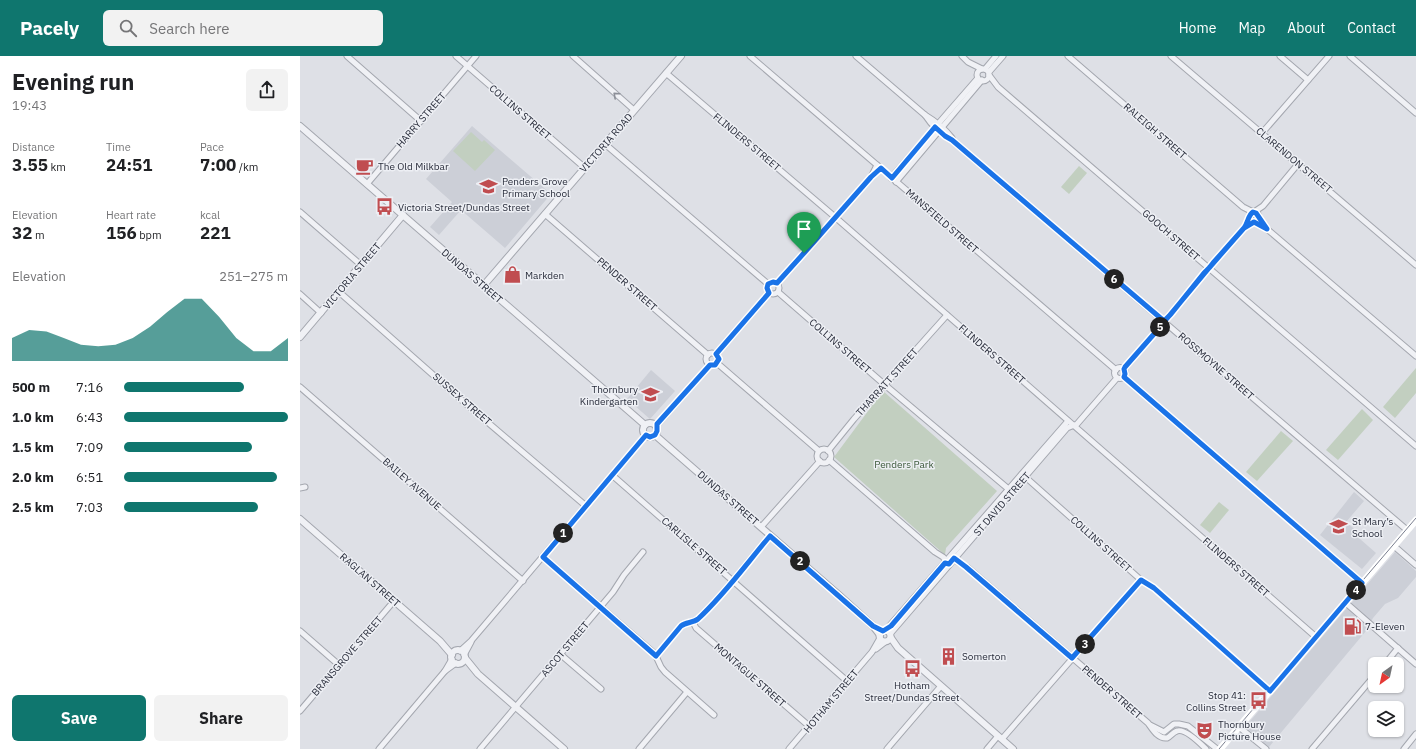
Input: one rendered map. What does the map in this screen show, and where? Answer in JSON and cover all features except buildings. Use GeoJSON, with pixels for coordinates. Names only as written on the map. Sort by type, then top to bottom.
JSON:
{"type":"FeatureCollection","features":[{"type":"Feature","properties":{"kind":"main road"},"geometry":{"type":"LineString","coordinates":[[1220,749],[1416,520]]}},
{"type":"Feature","properties":{"kind":"street"},"geometry":{"type":"LineString","coordinates":[[347,56],[421,121]]}},
{"type":"Feature","properties":{"kind":"street","name":"COLLINS STREET"},"geometry":{"type":"LineString","coordinates":[[456,56],[585,168]]}},
{"type":"Feature","properties":{"kind":"street","name":"HARRY STREET"},"geometry":{"type":"LineString","coordinates":[[367,184],[476,56]]}},
{"type":"Feature","properties":{"kind":"street"},"geometry":{"type":"LineString","coordinates":[[573,56],[634,110]]}},
{"type":"Feature","properties":{"kind":"street","name":"VICTORIA ROAD"},"geometry":{"type":"LineString","coordinates":[[484,285],[680,56]]}},
{"type":"Feature","properties":{"kind":"street","name":"MANSFIELD STREET"},"geometry":{"type":"LineString","coordinates":[[750,56],[1116,370]]}},
{"type":"Feature","properties":{"kind":"street","name":"ROSSMOYNE STREET"},"geometry":{"type":"LineString","coordinates":[[856,56],[938,127],[947,132],[952,140],[1407,530]]}},
{"type":"Feature","properties":{"kind":"street","name":"GOOCH STREET"},"geometry":{"type":"LineString","coordinates":[[962,56],[980,78],[998,87]]}},
{"type":"Feature","properties":{"kind":"street"},"geometry":{"type":"LineString","coordinates":[[980,78],[988,79],[986,72],[996,56]]}},
{"type":"Feature","properties":{"kind":"street"},"geometry":{"type":"LineString","coordinates":[[986,72],[1003,56]]}},
{"type":"Feature","properties":{"kind":"street","name":"RALEIGH STREET"},"geometry":{"type":"LineString","coordinates":[[1068,56],[1242,207],[1252,219],[1267,229],[1416,356]]}},
{"type":"Feature","properties":{"kind":"street","name":"CLARENDON STREET"},"geometry":{"type":"LineString","coordinates":[[1171,56],[1416,265]]}},
{"type":"Feature","properties":{"kind":"street"},"geometry":{"type":"LineString","coordinates":[[1280,56],[1308,80]]}},
{"type":"Feature","properties":{"kind":"street"},"geometry":{"type":"LineString","coordinates":[[1262,133],[1329,56]]}},
{"type":"Feature","properties":{"kind":"street"},"geometry":{"type":"LineString","coordinates":[[1350,56],[1416,113]]}},
{"type":"Feature","properties":{"kind":"street","name":"GOOCH STREET"},"geometry":{"type":"LineString","coordinates":[[968,62],[986,72],[998,87],[1416,446]]}},
{"type":"Feature","properties":{"kind":"street"},"geometry":{"type":"LineString","coordinates":[[892,178],[980,78],[979,71],[986,72]]}},
{"type":"Feature","properties":{"kind":"street","name":"FLINDERS STREET"},"geometry":{"type":"LineString","coordinates":[[666,73],[835,217],[1316,637]]}},
{"type":"Feature","properties":{"kind":"street","name":"DUNDAS STREET"},"geometry":{"type":"LineString","coordinates":[[300,126],[645,425]]}},
{"type":"Feature","properties":{"kind":"street"},"geometry":{"type":"LineString","coordinates":[[896,182],[938,127]]}},
{"type":"Feature","properties":{"kind":"street"},"geometry":{"type":"LineString","coordinates":[[605,144],[768,284]]}},
{"type":"Feature","properties":{"kind":"street"},"geometry":{"type":"LineString","coordinates":[[1124,377],[1124,369],[1298,164]]}},
{"type":"Feature","properties":{"kind":"street"},"geometry":{"type":"LineString","coordinates":[[777,283],[879,167]]}},
{"type":"Feature","properties":{"kind":"street","name":"RALEIGH STREET"},"geometry":{"type":"LineString","coordinates":[[1242,207],[1256,214],[1267,229]]}},
{"type":"Feature","properties":{"kind":"street"},"geometry":{"type":"LineString","coordinates":[[300,212],[361,265]]}},
{"type":"Feature","properties":{"kind":"street","name":"PENDER STREET"},"geometry":{"type":"LineString","coordinates":[[545,214],[708,355]]}},
{"type":"Feature","properties":{"kind":"street"},"geometry":{"type":"LineString","coordinates":[[1252,219],[1257,220],[1256,214]]}},
{"type":"Feature","properties":{"kind":"street","name":"VICTORIA STREET"},"geometry":{"type":"LineString","coordinates":[[300,337],[403,215]]}},
{"type":"Feature","properties":{"kind":"street"},"geometry":{"type":"LineString","coordinates":[[768,284],[773,282],[777,283]]}},
{"type":"Feature","properties":{"kind":"street"},"geometry":{"type":"LineString","coordinates":[[769,293],[773,294],[778,292],[780,288],[777,283]]}},
{"type":"Feature","properties":{"kind":"street"},"geometry":{"type":"LineString","coordinates":[[768,284],[767,288],[769,293]]}},
{"type":"Feature","properties":{"kind":"street","name":"SUSSEX STREET"},"geometry":{"type":"LineString","coordinates":[[338,291],[465,403],[586,506]]}},
{"type":"Feature","properties":{"kind":"street","name":"COLLINS STREET"},"geometry":{"type":"LineString","coordinates":[[778,292],[1010,491]]}},
{"type":"Feature","properties":{"kind":"street"},"geometry":{"type":"LineString","coordinates":[[716,354],[769,293]]}},
{"type":"Feature","properties":{"kind":"street"},"geometry":{"type":"LineString","coordinates":[[300,294],[321,313]]}},
{"type":"Feature","properties":{"kind":"street","name":"THARRATT STREET"},"geometry":{"type":"LineString","coordinates":[[828,451],[947,315]]}},
{"type":"Feature","properties":{"kind":"street"},"geometry":{"type":"LineString","coordinates":[[710,365],[706,360],[708,355],[711,353],[716,354]]}},
{"type":"Feature","properties":{"kind":"street"},"geometry":{"type":"LineString","coordinates":[[716,354],[719,359],[717,363]]}},
{"type":"Feature","properties":{"kind":"street"},"geometry":{"type":"LineString","coordinates":[[656,426],[651,423],[645,425],[643,429],[646,435],[650,437],[655,435],[657,431],[656,426],[710,365],[715,365],[717,363]]}},
{"type":"Feature","properties":{"kind":"street"},"geometry":{"type":"LineString","coordinates":[[717,363],[819,451]]}},
{"type":"Feature","properties":{"kind":"street"},"geometry":{"type":"LineString","coordinates":[[1124,369],[1120,368],[1116,370],[1115,375],[1116,378],[1120,379],[1124,377]]}},
{"type":"Feature","properties":{"kind":"street"},"geometry":{"type":"LineString","coordinates":[[1124,377],[1362,583]]}},
{"type":"Feature","properties":{"kind":"street","name":"ST DAVID STREET"},"geometry":{"type":"LineString","coordinates":[[885,636],[1010,491],[1068,428],[1077,424],[1116,378]]}},
{"type":"Feature","properties":{"kind":"street","name":"BAILEY AVENUE"},"geometry":{"type":"LineString","coordinates":[[300,387],[523,581]]}},
{"type":"Feature","properties":{"kind":"street","name":"ST DAVID STREET"},"geometry":{"type":"LineString","coordinates":[[1024,476],[1068,421]]}},
{"type":"Feature","properties":{"kind":"street"},"geometry":{"type":"LineString","coordinates":[[380,749],[646,435]]}},
{"type":"Feature","properties":{"kind":"street","name":"DUNDAS STREET"},"geometry":{"type":"LineString","coordinates":[[655,435],[762,527],[770,536],[1013,749]]}},
{"type":"Feature","properties":{"kind":"street"},"geometry":{"type":"LineString","coordinates":[[819,451],[823,449],[828,451],[830,455],[829,460]]}},
{"type":"Feature","properties":{"kind":"street"},"geometry":{"type":"LineString","coordinates":[[819,451],[817,457],[820,461]]}},
{"type":"Feature","properties":{"kind":"street"},"geometry":{"type":"LineString","coordinates":[[820,461],[824,462],[829,460]]}},
{"type":"Feature","properties":{"kind":"street"},"geometry":{"type":"LineString","coordinates":[[829,460],[947,563]]}},
{"type":"Feature","properties":{"kind":"street"},"geometry":{"type":"LineString","coordinates":[[762,527],[820,461]]}},
{"type":"Feature","properties":{"kind":"street","name":"CARLISLE STREET"},"geometry":{"type":"LineString","coordinates":[[612,475],[847,681]]}},
{"type":"Feature","properties":{"kind":"street","name":"COLLINS STREET"},"geometry":{"type":"LineString","coordinates":[[1024,476],[1141,580],[1154,588],[1270,691]]}},
{"type":"Feature","properties":{"kind":"street","name":"RAGLAN STREET"},"geometry":{"type":"LineString","coordinates":[[300,519],[564,749]]}},
{"type":"Feature","properties":{"kind":"street"},"geometry":{"type":"LineString","coordinates":[[656,656],[681,626],[685,623],[693,622],[699,618],[770,536]]}},
{"type":"Feature","properties":{"kind":"street"},"geometry":{"type":"LineString","coordinates":[[1394,546],[1416,565]]}},
{"type":"Feature","properties":{"kind":"street","name":"ASCOT STREET"},"geometry":{"type":"LineString","coordinates":[[480,749],[600,607],[643,552]]}},
{"type":"Feature","properties":{"kind":"street","name":"PENDER STREET"},"geometry":{"type":"LineString","coordinates":[[954,556],[1148,723],[1164,732],[1174,724],[1185,724],[1217,749]]}},
{"type":"Feature","properties":{"kind":"street"},"geometry":{"type":"LineString","coordinates":[[543,557],[656,656],[662,670],[714,715]]}},
{"type":"Feature","properties":{"kind":"street"},"geometry":{"type":"LineString","coordinates":[[987,749],[1000,737],[1072,658],[1141,580]]}},
{"type":"Feature","properties":{"kind":"street","name":"BRANSGROVE STREET"},"geometry":{"type":"LineString","coordinates":[[300,711],[394,601]]}},
{"type":"Feature","properties":{"kind":"street"},"geometry":{"type":"LineString","coordinates":[[1346,603],[1416,664]]}},
{"type":"Feature","properties":{"kind":"street","name":"MONTAGUE STREET"},"geometry":{"type":"LineString","coordinates":[[693,622],[696,628],[809,726]]}},
{"type":"Feature","properties":{"kind":"street"},"geometry":{"type":"LineString","coordinates":[[300,631],[339,665]]}},
{"type":"Feature","properties":{"kind":"street","name":"HOTHAM STREET"},"geometry":{"type":"LineString","coordinates":[[789,749],[885,636]]}},
{"type":"Feature","properties":{"kind":"street"},"geometry":{"type":"LineString","coordinates":[[1391,657],[1398,648]]}},
{"type":"Feature","properties":{"kind":"street"},"geometry":{"type":"LineString","coordinates":[[560,654],[601,689]]}},
{"type":"Feature","properties":{"kind":"street"},"geometry":{"type":"LineString","coordinates":[[1312,749],[1368,683]]}},
{"type":"Feature","properties":{"kind":"street"},"geometry":{"type":"LineString","coordinates":[[887,749],[941,686]]}},
{"type":"Feature","properties":{"kind":"street"},"geometry":{"type":"LineString","coordinates":[[639,749],[688,692]]}},
{"type":"Feature","properties":{"kind":"street","name":"PENDER STREET"},"geometry":{"type":"LineString","coordinates":[[1148,723],[1155,733],[1161,738],[1167,738],[1176,731],[1180,730],[1185,732],[1206,749]]}},
{"type":"Feature","properties":{"kind":"street"},"geometry":{"type":"LineString","coordinates":[[1240,727],[1266,749]]}},
{"type":"Feature","properties":{"kind":"street"},"geometry":{"type":"LineString","coordinates":[[1404,749],[1416,734]]}},
{"type":"Feature","properties":{"kind":"shaded area","name":"Penders Grove Primary School"},"geometry":{"type":"Polygon","coordinates":[[[472,126],[551,194],[505,248],[461,210],[439,235],[430,227],[452,202],[426,179],[472,126]]]}},
{"type":"Feature","properties":{"kind":"shaded area","name":"Thornbury Kindergarten"},"geometry":{"type":"Polygon","coordinates":[[[651,370],[675,391],[650,419],[627,399],[651,370]]]}},
{"type":"Feature","properties":{"kind":"shaded area","name":"St Mary’s School"},"geometry":{"type":"Polygon","coordinates":[[[1354,492],[1364,501],[1346,522],[1358,532],[1356,535],[1376,553],[1362,569],[1320,535],[1354,492]]]}},
{"type":"Feature","properties":{"kind":"shaded area"},"geometry":{"type":"Polygon","coordinates":[[[1395,552],[1416,571],[1416,577],[1398,598],[1385,604],[1373,618],[1366,631],[1269,747],[1245,727],[1395,552]]]}},
{"type":"Feature","properties":{"kind":"green space"},"geometry":{"type":"Polygon","coordinates":[[[471,132],[482,142],[484,140],[495,150],[475,171],[453,151],[471,132]]]}},
{"type":"Feature","properties":{"kind":"green space"},"geometry":{"type":"Polygon","coordinates":[[[1079,166],[1087,173],[1069,194],[1061,187],[1079,166]]]}},
{"type":"Feature","properties":{"kind":"green space"},"geometry":{"type":"Polygon","coordinates":[[[1416,368],[1416,393],[1395,418],[1383,407],[1416,368]]]}},
{"type":"Feature","properties":{"kind":"green space","name":"Penders Park"},"geometry":{"type":"Polygon","coordinates":[[[883,391],[997,491],[946,548],[945,555],[834,457],[883,391]]]}},
{"type":"Feature","properties":{"kind":"green space"},"geometry":{"type":"Polygon","coordinates":[[[1362,409],[1373,420],[1338,460],[1326,450],[1362,409]]]}},
{"type":"Feature","properties":{"kind":"green space"},"geometry":{"type":"Polygon","coordinates":[[[1281,431],[1293,441],[1257,481],[1246,472],[1281,431]]]}},
{"type":"Feature","properties":{"kind":"green space"},"geometry":{"type":"Polygon","coordinates":[[[1219,502],[1229,510],[1210,533],[1200,525],[1219,502]]]}},
{"type":"Feature","properties":{"kind":"tram line"},"geometry":{"type":"LineString","coordinates":[[1219,749],[1416,518]]}},
{"type":"Feature","properties":{"kind":"place","name":"The Old Milkbar"},"geometry":{"type":"Point","coordinates":[365,166]}},
{"type":"Feature","properties":{"kind":"place","name":"Penders Grove Primary School"},"geometry":{"type":"Point","coordinates":[489,187]}},
{"type":"Feature","properties":{"kind":"place","name":"Victoria Street/Dundas Street"},"geometry":{"type":"Point","coordinates":[385,207]}},
{"type":"Feature","properties":{"kind":"place","name":"Markden"},"geometry":{"type":"Point","coordinates":[512,275]}},
{"type":"Feature","properties":{"kind":"place","name":"Thornbury Kindergarten"},"geometry":{"type":"Point","coordinates":[651,395]}},
{"type":"Feature","properties":{"kind":"place","name":"St Mary’s School"},"geometry":{"type":"Point","coordinates":[1339,527]}},
{"type":"Feature","properties":{"kind":"place","name":"7-Eleven"},"geometry":{"type":"Point","coordinates":[1352,626]}},
{"type":"Feature","properties":{"kind":"place","name":"Somerton"},"geometry":{"type":"Point","coordinates":[949,656]}},
{"type":"Feature","properties":{"kind":"place","name":"Hotham Street/Dundas Street"},"geometry":{"type":"Point","coordinates":[912,668]}},
{"type":"Feature","properties":{"kind":"place","name":"Stop 41: Collins Street"},"geometry":{"type":"Point","coordinates":[1259,701]}},
{"type":"Feature","properties":{"kind":"place","name":"Thornbury Picture House"},"geometry":{"type":"Point","coordinates":[1205,730]}},
{"type":"Feature","properties":{"kind":"route"},"geometry":{"type":"LineString","coordinates":[[804,253],[777,283],[773,282],[768,284],[767,288],[769,293],[716,354],[719,359],[717,363],[715,365],[710,365],[657,424],[657,433],[650,437],[646,435],[543,557],[656,656],[681,626],[685,623],[697,620],[770,536],[873,626],[883,631],[891,626],[945,563],[949,564],[954,558],[1072,658],[1141,580],[1154,588],[1270,691],[1362,583],[1124,377],[1125,367],[1161,326],[1245,226],[1254,222],[1267,229],[1258,214],[1253,212],[1250,214],[1245,226],[1164,321],[935,127],[892,178],[881,168],[871,177],[804,253]]}}]}
